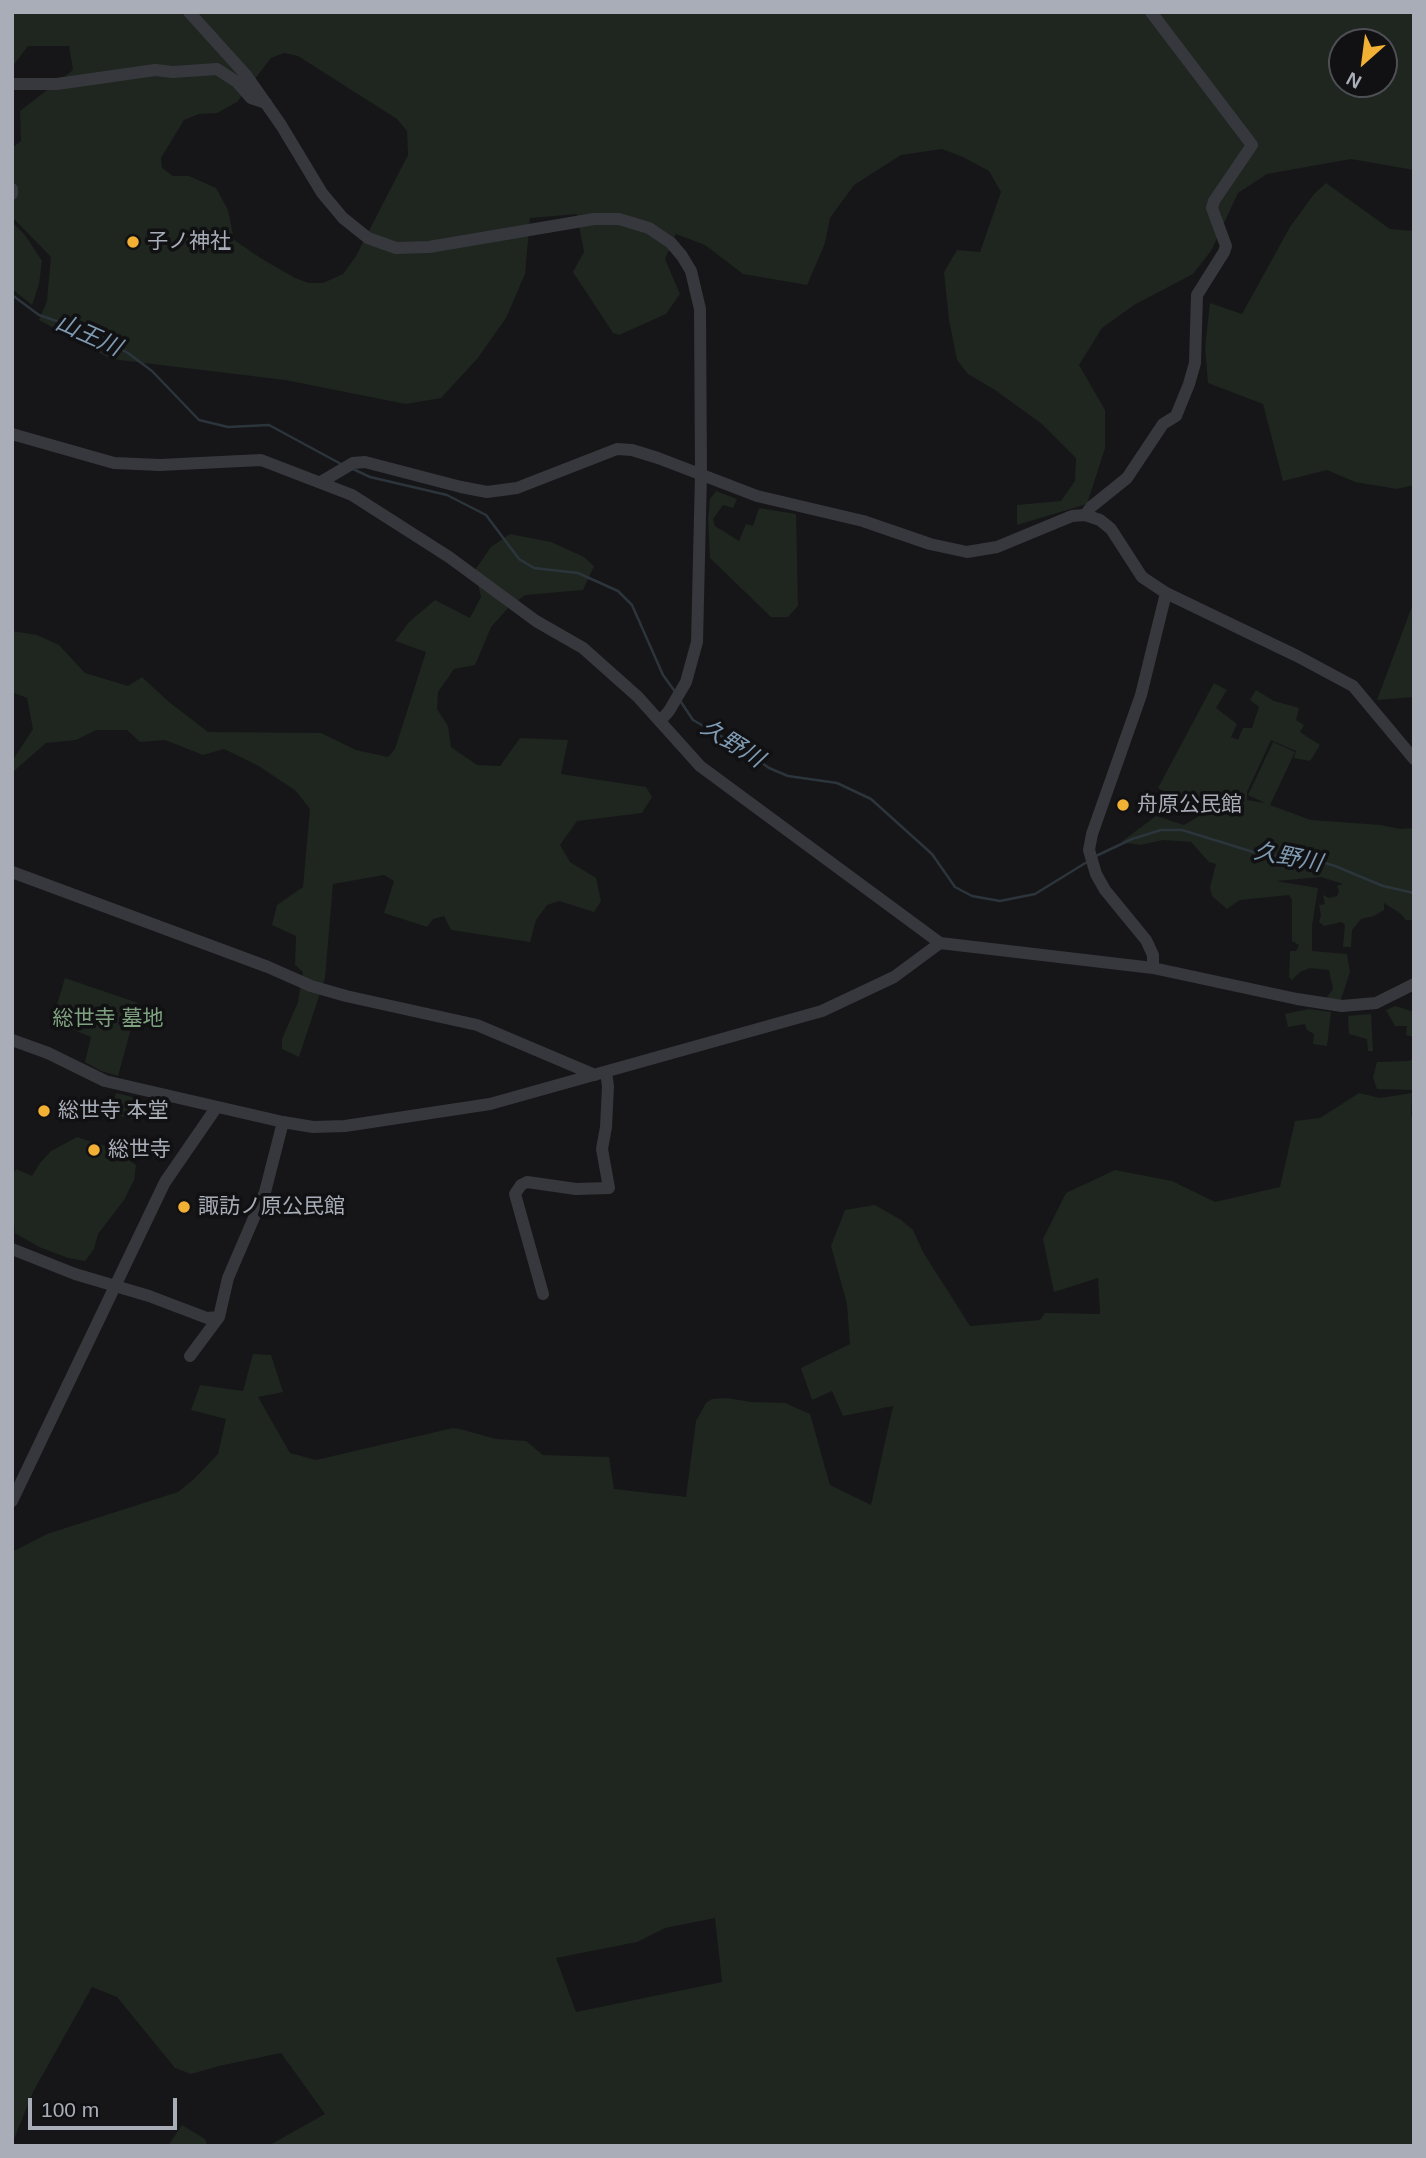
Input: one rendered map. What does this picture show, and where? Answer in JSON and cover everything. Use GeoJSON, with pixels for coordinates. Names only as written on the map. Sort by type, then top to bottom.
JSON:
{"type":"FeatureCollection","features":[{"type":"Feature","properties":{"kind":"street"},"geometry":{"type":"LineString","coordinates":[[189,12],[230,56],[267,104],[336,210],[353,229],[381,244],[396,248],[429,247],[594,219],[633,222],[649,228],[671,243],[691,271],[700,309],[701,474],[697,642],[686,682],[665,716]]}},
{"type":"Feature","properties":{"kind":"street"},"geometry":{"type":"LineString","coordinates":[[1085,515],[1127,478],[1163,424],[1175,416],[1195,363],[1197,295],[1226,246],[1212,208],[1252,145],[1151,12]]}},
{"type":"Feature","properties":{"kind":"street"},"geometry":{"type":"LineString","coordinates":[[12,84],[57,84],[155,70],[173,72],[217,69],[237,82],[251,99],[267,104]]}},
{"type":"Feature","properties":{"kind":"street"},"geometry":{"type":"LineString","coordinates":[[12,433],[114,463],[160,465],[261,460],[321,482],[376,508],[536,621],[583,648],[665,716],[700,766],[940,943],[1153,968],[1342,1006],[1376,1003],[1414,984]]}},
{"type":"Feature","properties":{"kind":"street"},"geometry":{"type":"LineString","coordinates":[[321,482],[353,463],[365,462],[487,492],[517,488],[617,449],[632,450],[757,496],[863,522],[930,544],[967,552],[996,547],[1072,516],[1085,515],[1100,520],[1111,529],[1142,577],[1166,593],[1353,685],[1414,759]]}},
{"type":"Feature","properties":{"kind":"street"},"geometry":{"type":"LineString","coordinates":[[1153,968],[1153,955],[1146,940],[1112,899],[1096,874],[1089,850],[1092,834],[1141,695],[1154,633],[1166,593]]}},
{"type":"Feature","properties":{"kind":"street"},"geometry":{"type":"LineString","coordinates":[[12,872],[268,967],[311,986],[477,1025],[600,1073],[608,1086],[602,1149],[609,1188],[576,1189],[527,1182],[521,1185],[515,1194],[543,1294]]}},
{"type":"Feature","properties":{"kind":"street"},"geometry":{"type":"LineString","coordinates":[[12,1040],[48,1053],[105,1081],[283,1122],[313,1127],[345,1126],[490,1104],[822,1011],[894,977],[940,943]]}},
{"type":"Feature","properties":{"kind":"street"},"geometry":{"type":"LineString","coordinates":[[12,1501],[164,1182],[216,1108]]}},
{"type":"Feature","properties":{"kind":"street"},"geometry":{"type":"LineString","coordinates":[[190,1356],[219,1317],[228,1278],[265,1192],[283,1122]]}},
{"type":"Feature","properties":{"kind":"street"},"geometry":{"type":"LineString","coordinates":[[12,1249],[38,1261],[149,1296],[207,1318],[219,1317]]}},
{"type":"Feature","properties":{"kind":"green space"},"geometry":{"type":"Polygon","coordinates":[[[15,12],[1414,12],[1414,170],[1351,159],[1267,174],[1238,193],[1211,251],[1193,274],[1134,305],[1102,328],[1079,365],[1105,410],[1105,448],[1087,504],[1017,525],[1017,505],[1061,501],[1075,481],[1076,458],[1042,424],[968,374],[957,360],[944,272],[957,250],[980,252],[1001,192],[989,171],[963,157],[942,149],[901,155],[854,185],[830,218],[825,243],[807,285],[743,274],[705,245],[676,234],[665,259],[680,294],[666,314],[619,335],[613,333],[573,272],[584,252],[577,214],[530,218],[525,274],[506,318],[477,359],[441,398],[406,404],[285,380],[111,359],[39,320],[47,301],[51,257],[12,217],[12,148],[21,141],[20,111],[73,70],[69,46],[28,46],[12,67],[12,21],[15,12]],[[284,53],[271,58],[237,102],[217,113],[199,114],[184,120],[161,158],[162,168],[173,176],[189,176],[216,188],[228,210],[234,240],[295,278],[309,283],[323,283],[343,274],[356,256],[408,155],[407,131],[397,119],[298,56],[284,53]]]}},
{"type":"Feature","properties":{"kind":"green space"},"geometry":{"type":"Polygon","coordinates":[[[1326,183],[1390,229],[1414,231],[1414,485],[1397,489],[1355,482],[1327,470],[1283,481],[1263,404],[1208,383],[1205,348],[1210,303],[1242,314],[1290,227],[1314,194],[1326,183]]]}},
{"type":"Feature","properties":{"kind":"green space"},"geometry":{"type":"Polygon","coordinates":[[[12,222],[25,235],[42,261],[39,284],[32,305],[12,289],[12,222]]]}},
{"type":"Feature","properties":{"kind":"green space"},"geometry":{"type":"Polygon","coordinates":[[[716,491],[737,499],[733,508],[723,505],[713,519],[715,526],[739,541],[746,524],[753,526],[759,508],[796,514],[798,606],[788,617],[771,617],[710,558],[708,519],[710,499],[716,491]]]}},
{"type":"Feature","properties":{"kind":"green space"},"geometry":{"type":"Polygon","coordinates":[[[510,534],[551,542],[584,557],[594,566],[583,590],[525,595],[509,607],[491,627],[475,665],[454,669],[438,692],[437,709],[448,726],[451,747],[477,765],[500,766],[520,738],[568,740],[561,774],[646,787],[652,797],[642,813],[577,821],[560,845],[570,862],[596,878],[601,901],[594,912],[559,901],[547,905],[536,920],[530,942],[451,930],[444,916],[433,919],[427,927],[384,913],[394,881],[384,875],[333,884],[325,978],[299,1057],[282,1049],[282,1039],[298,1002],[303,972],[295,965],[296,936],[272,925],[277,905],[303,887],[310,809],[296,791],[257,765],[224,749],[203,755],[165,740],[140,742],[127,730],[96,730],[76,740],[46,743],[14,771],[12,761],[33,729],[27,698],[12,692],[12,631],[37,635],[59,645],[85,673],[128,686],[142,677],[208,732],[321,733],[356,750],[388,757],[395,749],[426,652],[395,641],[409,622],[435,600],[470,618],[481,597],[475,570],[491,547],[510,534]]]}},
{"type":"Feature","properties":{"kind":"green space"},"geometry":{"type":"Polygon","coordinates":[[[1414,601],[1414,697],[1377,700],[1414,601]]]}},
{"type":"Feature","properties":{"kind":"green space"},"geometry":{"type":"Polygon","coordinates":[[[1214,683],[1227,690],[1216,708],[1237,724],[1231,737],[1238,740],[1243,728],[1252,728],[1259,707],[1250,700],[1256,690],[1274,701],[1299,708],[1296,720],[1304,725],[1300,732],[1320,745],[1310,761],[1294,758],[1296,751],[1271,740],[1247,792],[1247,800],[1265,803],[1248,795],[1273,742],[1295,752],[1270,805],[1311,820],[1414,828],[1414,920],[1406,920],[1384,903],[1384,910],[1361,919],[1352,930],[1351,947],[1343,947],[1345,925],[1342,922],[1324,926],[1319,922],[1319,905],[1325,904],[1323,895],[1329,898],[1337,896],[1337,886],[1343,884],[1321,877],[1276,881],[1318,888],[1312,926],[1312,951],[1347,954],[1350,972],[1340,1002],[1333,1002],[1327,997],[1333,989],[1329,970],[1310,968],[1300,972],[1292,980],[1289,977],[1290,951],[1296,951],[1299,945],[1292,941],[1292,900],[1289,895],[1240,900],[1227,909],[1212,896],[1210,887],[1216,864],[1209,862],[1191,842],[1163,840],[1140,845],[1121,842],[1156,816],[1184,825],[1201,815],[1202,800],[1225,800],[1200,798],[1183,803],[1158,788],[1214,683]]]}},
{"type":"Feature","properties":{"kind":"green space","name":"総世寺 墓地"},"geometry":{"type":"Polygon","coordinates":[[[65,978],[138,1003],[118,1076],[85,1062],[91,1037],[52,1021],[65,978]]]}},
{"type":"Feature","properties":{"kind":"green space"},"geometry":{"type":"Polygon","coordinates":[[[1395,1006],[1414,1012],[1414,1043],[1413,1037],[1406,1035],[1407,1026],[1395,1026],[1386,1010],[1395,1006]]]}},
{"type":"Feature","properties":{"kind":"green space"},"geometry":{"type":"Polygon","coordinates":[[[1309,1009],[1331,1012],[1327,1046],[1313,1044],[1314,1034],[1307,1030],[1305,1024],[1288,1027],[1285,1014],[1309,1009]]]}},
{"type":"Feature","properties":{"kind":"green space"},"geometry":{"type":"Polygon","coordinates":[[[1371,1014],[1373,1051],[1368,1051],[1367,1039],[1349,1034],[1348,1016],[1371,1014]]]}},
{"type":"Feature","properties":{"kind":"green space"},"geometry":{"type":"Polygon","coordinates":[[[1414,1059],[1412,1090],[1377,1089],[1373,1077],[1377,1062],[1414,1059]]]}},
{"type":"Feature","properties":{"kind":"green space"},"geometry":{"type":"Polygon","coordinates":[[[116,1093],[140,1099],[134,1120],[111,1113],[116,1093]]]}},
{"type":"Feature","properties":{"kind":"green space"},"geometry":{"type":"Polygon","coordinates":[[[1359,1093],[1380,1098],[1412,1093],[1414,2146],[268,2146],[325,2114],[281,2053],[191,2074],[175,2068],[117,1997],[92,1987],[33,2092],[12,2144],[12,1552],[47,1534],[178,1492],[195,1478],[218,1454],[226,1419],[191,1410],[200,1385],[243,1391],[253,1354],[271,1355],[283,1392],[258,1397],[290,1453],[316,1460],[453,1428],[496,1439],[526,1441],[543,1455],[609,1457],[614,1489],[686,1497],[696,1421],[706,1403],[712,1399],[727,1398],[785,1403],[810,1414],[830,1485],[871,1505],[893,1406],[843,1416],[832,1391],[812,1400],[801,1368],[850,1344],[847,1304],[831,1246],[845,1210],[875,1205],[913,1230],[923,1252],[970,1326],[1040,1320],[1045,1313],[1100,1314],[1098,1278],[1054,1292],[1043,1239],[1066,1193],[1115,1170],[1172,1181],[1215,1202],[1280,1187],[1295,1121],[1320,1118],[1359,1093]],[[715,1918],[665,1928],[637,1942],[556,1958],[576,2012],[722,1982],[715,1918]]]}},
{"type":"Feature","properties":{"kind":"green space"},"geometry":{"type":"Polygon","coordinates":[[[77,1137],[111,1148],[136,1165],[134,1180],[124,1200],[98,1234],[94,1249],[85,1261],[39,1247],[15,1233],[12,1205],[12,1177],[16,1169],[32,1176],[51,1151],[77,1137]]]}},
{"type":"Feature","properties":{"kind":"green space"},"geometry":{"type":"Polygon","coordinates":[[[182,2125],[205,2139],[208,2146],[168,2146],[182,2125]]]}},
{"type":"Feature","properties":{"kind":"waterway","name":"山王川"},"geometry":{"type":"LineString","coordinates":[[12,295],[39,315],[89,332],[128,353],[152,371],[199,420],[228,427],[269,425],[341,464]]}},
{"type":"Feature","properties":{"kind":"waterway","name":"久野川"},"geometry":{"type":"LineString","coordinates":[[353,469],[370,477],[447,495],[486,515],[519,559],[534,568],[578,573],[618,591],[632,605],[663,675],[676,693]]}},
{"type":"Feature","properties":{"kind":"waterway","name":"久野川"},"geometry":{"type":"LineString","coordinates":[[681,702],[693,720],[742,748],[769,768],[788,776],[837,783],[871,799],[932,854],[955,887],[972,896],[1000,901],[1035,894],[1087,862]]}},
{"type":"Feature","properties":{"kind":"waterway","name":"久野川"},"geometry":{"type":"LineString","coordinates":[[1096,856],[1132,839],[1161,830],[1182,830],[1263,855],[1315,860],[1383,886],[1414,893]]}},
{"type":"Feature","properties":{"kind":"place","name":"子ノ神社"},"geometry":{"type":"Point","coordinates":[133,242]}},
{"type":"Feature","properties":{"kind":"place","name":"舟原公民館"},"geometry":{"type":"Point","coordinates":[1123,805]}},
{"type":"Feature","properties":{"kind":"place","name":"総世寺 本堂"},"geometry":{"type":"Point","coordinates":[44,1111]}},
{"type":"Feature","properties":{"kind":"place","name":"総世寺"},"geometry":{"type":"Point","coordinates":[94,1150]}},
{"type":"Feature","properties":{"kind":"place","name":"諏訪ノ原公民館"},"geometry":{"type":"Point","coordinates":[184,1207]}}]}
